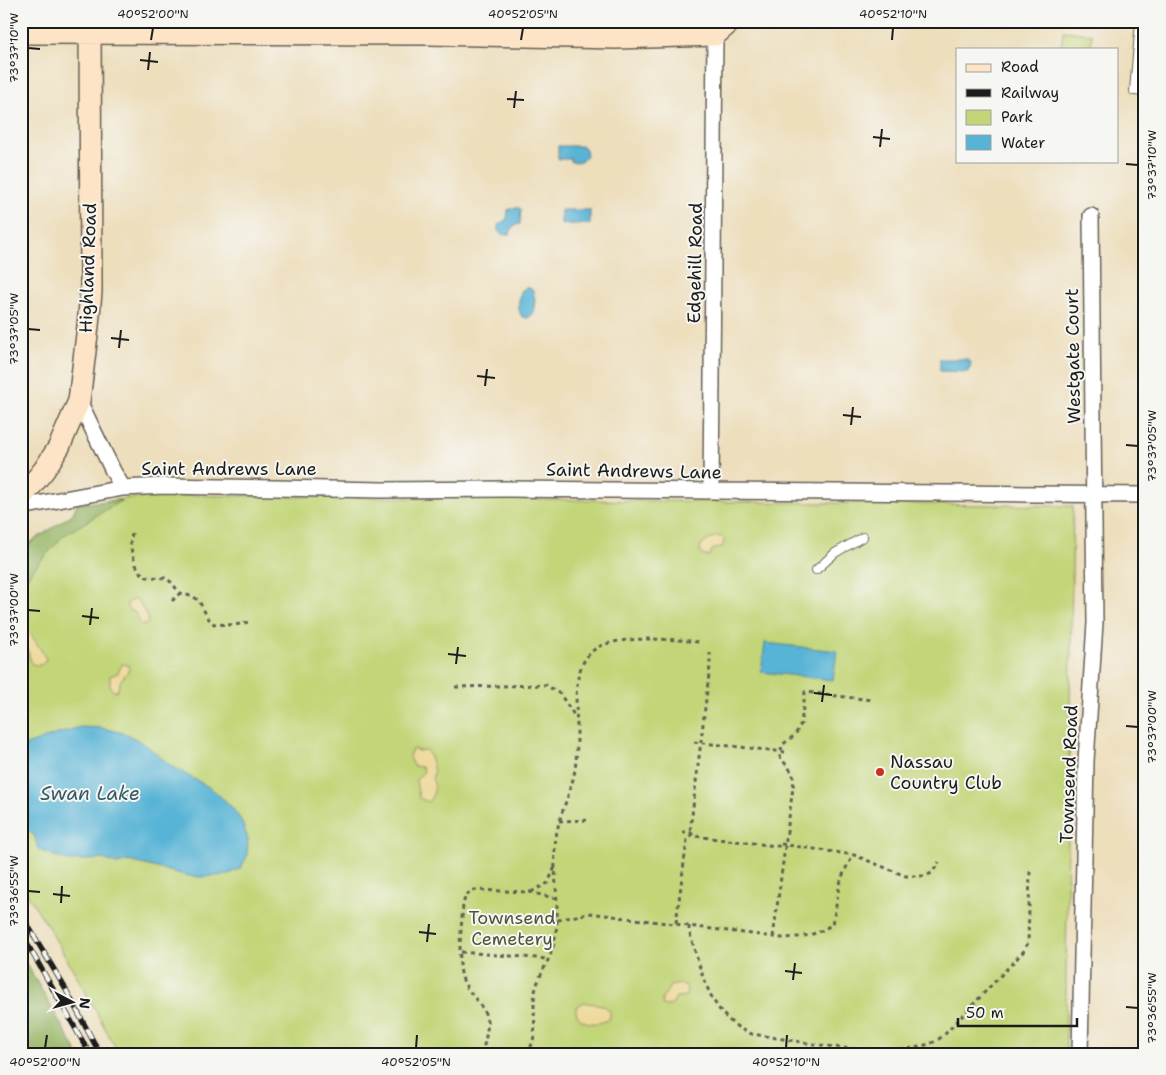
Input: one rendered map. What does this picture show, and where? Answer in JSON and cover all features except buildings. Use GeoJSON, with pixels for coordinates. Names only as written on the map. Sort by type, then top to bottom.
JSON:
{"type":"FeatureCollection","features":[{"type":"Feature","properties":{"kind":"street"},"geometry":{"type":"LineString","coordinates":[[21,33],[90,27],[616,38],[714,35],[731,21]]}},
{"type":"Feature","properties":{"kind":"street","name":"Highland Road"},"geometry":{"type":"LineString","coordinates":[[21,498],[44,470],[59,446],[79,401],[91,292],[90,27]]}},
{"type":"Feature","properties":{"kind":"street","name":"Edgehill Road"},"geometry":{"type":"LineString","coordinates":[[711,491],[716,55],[714,35]]}},
{"type":"Feature","properties":{"kind":"street","name":"Westgate Court"},"geometry":{"type":"LineString","coordinates":[[1091,216],[1091,345],[1095,495]]}},
{"type":"Feature","properties":{"kind":"street","name":"Saint Andrews Lane"},"geometry":{"type":"LineString","coordinates":[[79,401],[123,488]]}},
{"type":"Feature","properties":{"kind":"street","name":"Saint Andrews Lane"},"geometry":{"type":"LineString","coordinates":[[21,507],[123,488],[164,486],[382,490],[506,489],[1145,495]]}},
{"type":"Feature","properties":{"kind":"street","name":"Townsend Road"},"geometry":{"type":"LineString","coordinates":[[1080,1054],[1086,761],[1095,623],[1095,495]]}},
{"type":"Feature","properties":{"kind":"lane"},"geometry":{"type":"LineString","coordinates":[[1140,21],[1134,91],[1145,92]]}},
{"type":"Feature","properties":{"kind":"lane"},"geometry":{"type":"LineString","coordinates":[[816,570],[835,553],[863,537]]}},
{"type":"Feature","properties":{"kind":"path"},"geometry":{"type":"LineString","coordinates":[[132,533],[130,545],[134,563],[140,572],[147,577],[166,578],[180,593],[194,597],[199,601],[208,618],[214,624],[236,625],[249,622]]}},
{"type":"Feature","properties":{"kind":"path"},"geometry":{"type":"LineString","coordinates":[[172,601],[180,593]]}},
{"type":"Feature","properties":{"kind":"path"},"geometry":{"type":"LineString","coordinates":[[526,1054],[531,1048],[535,1030],[533,1011],[535,990],[553,947],[558,920],[555,867],[556,838],[559,821],[574,775],[577,748],[578,678],[585,659],[595,648],[620,640],[681,640],[700,642]]}},
{"type":"Feature","properties":{"kind":"path"},"geometry":{"type":"LineString","coordinates":[[676,923],[687,840],[691,833],[710,653]]}},
{"type":"Feature","properties":{"kind":"path"},"geometry":{"type":"LineString","coordinates":[[455,687],[546,685],[560,694],[576,720]]}},
{"type":"Feature","properties":{"kind":"path"},"geometry":{"type":"LineString","coordinates":[[773,937],[794,780],[792,772],[780,757],[783,751],[782,744],[795,735],[802,724],[805,692],[870,700]]}},
{"type":"Feature","properties":{"kind":"path"},"geometry":{"type":"LineString","coordinates":[[694,742],[783,751]]}},
{"type":"Feature","properties":{"kind":"path"},"geometry":{"type":"LineString","coordinates":[[559,821],[591,820]]}},
{"type":"Feature","properties":{"kind":"path"},"geometry":{"type":"LineString","coordinates":[[682,832],[691,833],[694,836],[854,854],[911,877],[925,876],[932,873],[938,862]]}},
{"type":"Feature","properties":{"kind":"path"},"geometry":{"type":"LineString","coordinates":[[781,844],[786,846]]}},
{"type":"Feature","properties":{"kind":"path"},"geometry":{"type":"LineString","coordinates":[[558,920],[589,913],[782,938],[808,936],[826,929],[832,924],[840,881],[854,854]]}},
{"type":"Feature","properties":{"kind":"path"},"geometry":{"type":"LineString","coordinates":[[530,892],[548,883],[555,867]]}},
{"type":"Feature","properties":{"kind":"path"},"geometry":{"type":"LineString","coordinates":[[689,926],[688,931],[705,984],[724,1015],[742,1030],[752,1034],[848,1048],[896,1050],[935,1041],[946,1033],[1024,952],[1028,943],[1030,871]]}},
{"type":"Feature","properties":{"kind":"path"},"geometry":{"type":"LineString","coordinates":[[482,1054],[487,1021],[486,1016],[467,989],[462,977],[463,904],[466,895],[474,890],[530,892],[557,899]]}},
{"type":"Feature","properties":{"kind":"path"},"geometry":{"type":"LineString","coordinates":[[461,952],[548,958]]}},
{"type":"Feature","properties":{"kind":"path"},"geometry":{"type":"LineString","coordinates":[[531,1048],[535,1054]]}},
{"type":"Feature","properties":{"kind":"green space"},"geometry":{"type":"Polygon","coordinates":[[[1063,31],[1092,34],[1091,48],[1061,48],[1063,31]]]}},
{"type":"Feature","properties":{"kind":"green space","name":"Nassau Country Club"},"geometry":{"type":"Polygon","coordinates":[[[164,495],[1073,506],[1066,1054],[119,1054],[60,947],[21,885],[21,549],[73,514],[77,504],[164,495]]]}},
{"type":"Feature","properties":{"kind":"green space"},"geometry":{"type":"Polygon","coordinates":[[[122,500],[63,536],[31,572],[21,588],[21,549],[73,514],[77,504],[122,500]]]}},
{"type":"Feature","properties":{"kind":"green space"},"geometry":{"type":"Polygon","coordinates":[[[21,954],[78,1054],[21,1054],[21,954]]]}},
{"type":"Feature","properties":{"kind":"sand"},"geometry":{"type":"Polygon","coordinates":[[[716,536],[724,539],[723,547],[712,550],[709,556],[703,556],[700,551],[701,545],[716,536]]]}},
{"type":"Feature","properties":{"kind":"sand"},"geometry":{"type":"Polygon","coordinates":[[[134,599],[138,600],[148,618],[148,623],[145,625],[140,624],[137,614],[127,608],[127,603],[134,599]]]}},
{"type":"Feature","properties":{"kind":"sand"},"geometry":{"type":"Polygon","coordinates":[[[24,627],[45,657],[46,660],[41,665],[31,663],[28,651],[21,642],[21,628],[24,627]]]}},
{"type":"Feature","properties":{"kind":"sand"},"geometry":{"type":"Polygon","coordinates":[[[122,664],[128,665],[129,670],[121,680],[117,691],[113,691],[110,687],[110,676],[118,673],[122,664]]]}},
{"type":"Feature","properties":{"kind":"sand"},"geometry":{"type":"Polygon","coordinates":[[[414,749],[418,751],[426,750],[430,756],[433,772],[432,779],[435,788],[428,802],[419,798],[416,780],[424,771],[422,767],[413,766],[409,757],[414,749]]]}},
{"type":"Feature","properties":{"kind":"sand"},"geometry":{"type":"Polygon","coordinates":[[[681,984],[687,988],[686,996],[676,997],[672,1005],[662,1005],[662,999],[670,986],[681,984]]]}},
{"type":"Feature","properties":{"kind":"sand"},"geometry":{"type":"Polygon","coordinates":[[[584,1002],[604,1006],[610,1011],[610,1018],[600,1023],[583,1021],[576,1013],[576,1007],[584,1002]]]}},
{"type":"Feature","properties":{"kind":"water"},"geometry":{"type":"Polygon","coordinates":[[[558,146],[582,146],[586,149],[587,155],[581,162],[571,162],[571,159],[558,159],[558,146]]]}},
{"type":"Feature","properties":{"kind":"water"},"geometry":{"type":"Polygon","coordinates":[[[516,207],[521,209],[520,224],[513,226],[510,234],[503,235],[498,231],[498,225],[507,219],[508,210],[516,207]]]}},
{"type":"Feature","properties":{"kind":"water"},"geometry":{"type":"Polygon","coordinates":[[[561,210],[590,210],[590,224],[561,224],[561,210]]]}},
{"type":"Feature","properties":{"kind":"water"},"geometry":{"type":"Polygon","coordinates":[[[527,287],[533,290],[535,300],[533,314],[528,318],[522,317],[519,311],[522,290],[527,287]]]}},
{"type":"Feature","properties":{"kind":"water"},"geometry":{"type":"Polygon","coordinates":[[[940,359],[968,359],[968,362],[971,362],[970,369],[968,369],[968,372],[940,371],[940,359]]]}},
{"type":"Feature","properties":{"kind":"water"},"geometry":{"type":"Polygon","coordinates":[[[765,643],[837,651],[833,680],[761,672],[765,643]]]}},
{"type":"Feature","properties":{"kind":"water","name":"Swan Lake"},"geometry":{"type":"Polygon","coordinates":[[[80,727],[102,728],[127,734],[146,745],[171,766],[212,789],[231,806],[241,820],[248,839],[247,856],[241,868],[226,875],[189,876],[129,861],[117,864],[103,859],[69,861],[39,850],[34,835],[21,826],[21,747],[80,727]]]}},
{"type":"Feature","properties":{"kind":"railway"},"geometry":{"type":"LineString","coordinates":[[21,914],[65,988],[100,1054]]}},
{"type":"Feature","properties":{"kind":"railway"},"geometry":{"type":"LineString","coordinates":[[21,933],[90,1054]]}},
{"type":"Feature","properties":{"kind":"place","name":"Nassau Country Club"},"geometry":{"type":"Point","coordinates":[880,772]}},
{"type":"Feature","properties":{"kind":"park label","name":"Townsend Cemetery"},"geometry":{"type":"Point","coordinates":[512,928]}}]}
